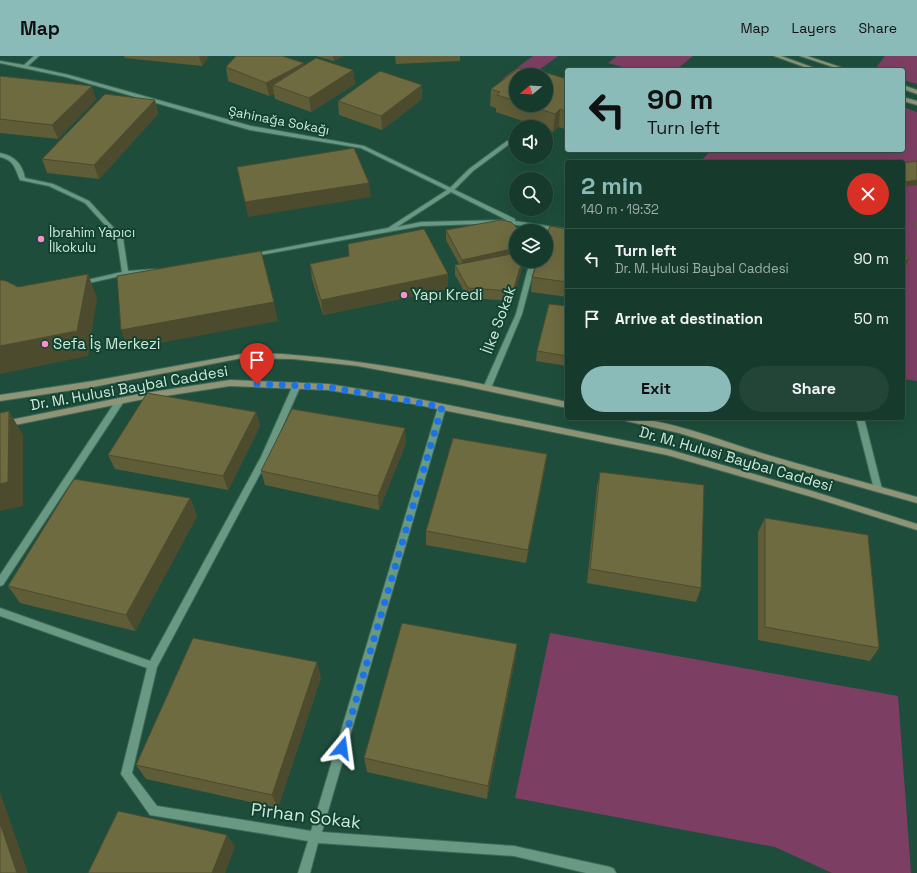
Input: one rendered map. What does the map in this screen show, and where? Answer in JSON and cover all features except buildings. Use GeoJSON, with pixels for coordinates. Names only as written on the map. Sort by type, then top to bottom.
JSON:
{"type":"FeatureCollection","features":[{"type":"Feature","properties":{"kind":"street"},"geometry":{"type":"LineString","coordinates":[[25,67],[38,56]]}},
{"type":"Feature","properties":{"kind":"street"},"geometry":{"type":"LineString","coordinates":[[776,56],[812,68]]}},
{"type":"Feature","properties":{"kind":"street"},"geometry":{"type":"LineString","coordinates":[[802,56],[841,68]]}},
{"type":"Feature","properties":{"kind":"street","name":"Şahinağa Sokağı"},"geometry":{"type":"LineString","coordinates":[[0,62],[67,76],[250,128],[362,147],[519,223]]}},
{"type":"Feature","properties":{"kind":"street"},"geometry":{"type":"LineString","coordinates":[[905,88],[917,92]]}},
{"type":"Feature","properties":{"kind":"street"},"geometry":{"type":"LineString","coordinates":[[905,99],[917,103]]}},
{"type":"Feature","properties":{"kind":"street"},"geometry":{"type":"LineString","coordinates":[[387,230],[451,190],[471,170],[509,142]]}},
{"type":"Feature","properties":{"kind":"street"},"geometry":{"type":"LineString","coordinates":[[0,155],[9,156],[20,167],[22,179],[51,185],[87,202],[120,238],[125,273]]}},
{"type":"Feature","properties":{"kind":"street"},"geometry":{"type":"LineString","coordinates":[[246,257],[421,224],[505,221],[526,224]]}},
{"type":"Feature","properties":{"kind":"street"},"geometry":{"type":"LineString","coordinates":[[553,228],[565,231]]}},
{"type":"Feature","properties":{"kind":"street","name":"İlke Sokak"},"geometry":{"type":"LineString","coordinates":[[487,388],[519,314],[531,268]]}},
{"type":"Feature","properties":{"kind":"street"},"geometry":{"type":"LineString","coordinates":[[70,284],[125,273],[161,270]]}},
{"type":"Feature","properties":{"kind":"street","name":"Dr. M. Hulusi Baybal Caddesi"},"geometry":{"type":"LineString","coordinates":[[0,398],[93,384],[242,356],[292,357],[358,364],[487,388],[565,405]]}},
{"type":"Feature","properties":{"kind":"street","name":"Dr. M. Hulusi Baybal Caddesi"},"geometry":{"type":"LineString","coordinates":[[0,425],[120,401],[230,383],[328,387],[442,407],[667,452],[812,494],[917,527]]}},
{"type":"Feature","properties":{"kind":"street"},"geometry":{"type":"LineString","coordinates":[[0,612],[152,666],[264,457],[297,385]]}},
{"type":"Feature","properties":{"kind":"street"},"geometry":{"type":"LineString","coordinates":[[0,582],[120,401]]}},
{"type":"Feature","properties":{"kind":"street"},"geometry":{"type":"LineString","coordinates":[[304,873],[442,407]]}},
{"type":"Feature","properties":{"kind":"street","name":"Dr. M. Hulusi Baybal Caddesi"},"geometry":{"type":"LineString","coordinates":[[635,420],[679,430],[917,500]]}},
{"type":"Feature","properties":{"kind":"street"},"geometry":{"type":"LineString","coordinates":[[861,420],[878,489]]}},
{"type":"Feature","properties":{"kind":"street","name":"Pirhan Sokak"},"geometry":{"type":"LineString","coordinates":[[152,666],[126,774],[154,811],[315,837],[514,851],[610,873]]}},
{"type":"Feature","properties":{"kind":"shaded area"},"geometry":{"type":"Polygon","coordinates":[[[533,56],[558,56],[542,68],[517,68],[533,56]]]}},
{"type":"Feature","properties":{"kind":"shaded area"},"geometry":{"type":"Polygon","coordinates":[[[617,56],[693,56],[678,68],[627,68],[608,63],[617,56]]]}},
{"type":"Feature","properties":{"kind":"shaded area"},"geometry":{"type":"Polygon","coordinates":[[[885,56],[917,56],[917,84],[905,81],[905,68],[876,68],[885,56]]]}},
{"type":"Feature","properties":{"kind":"shaded area"},"geometry":{"type":"Polygon","coordinates":[[[509,74],[509,81],[502,79],[509,74]]]}},
{"type":"Feature","properties":{"kind":"shaded area"},"geometry":{"type":"Polygon","coordinates":[[[905,108],[917,112],[917,381],[905,379],[905,160],[702,160],[709,152],[905,152],[905,108]]]}},
{"type":"Feature","properties":{"kind":"shaded area"},"geometry":{"type":"Polygon","coordinates":[[[550,633],[898,696],[911,873],[832,873],[775,847],[515,798],[550,633]]]}},
{"type":"Feature","properties":{"kind":"place","name":"İbrahim Yapıcı İlkokulu"},"geometry":{"type":"Point","coordinates":[41,239]}},
{"type":"Feature","properties":{"kind":"place","name":"Yapı Kredi"},"geometry":{"type":"Point","coordinates":[404,295]}},
{"type":"Feature","properties":{"kind":"place","name":"Sefa İş Merkezi"},"geometry":{"type":"Point","coordinates":[45,344]}},
{"type":"Feature","properties":{"kind":"route"},"geometry":{"type":"LineString","coordinates":[[257,384],[328,387],[442,407],[342,748]]}}]}
